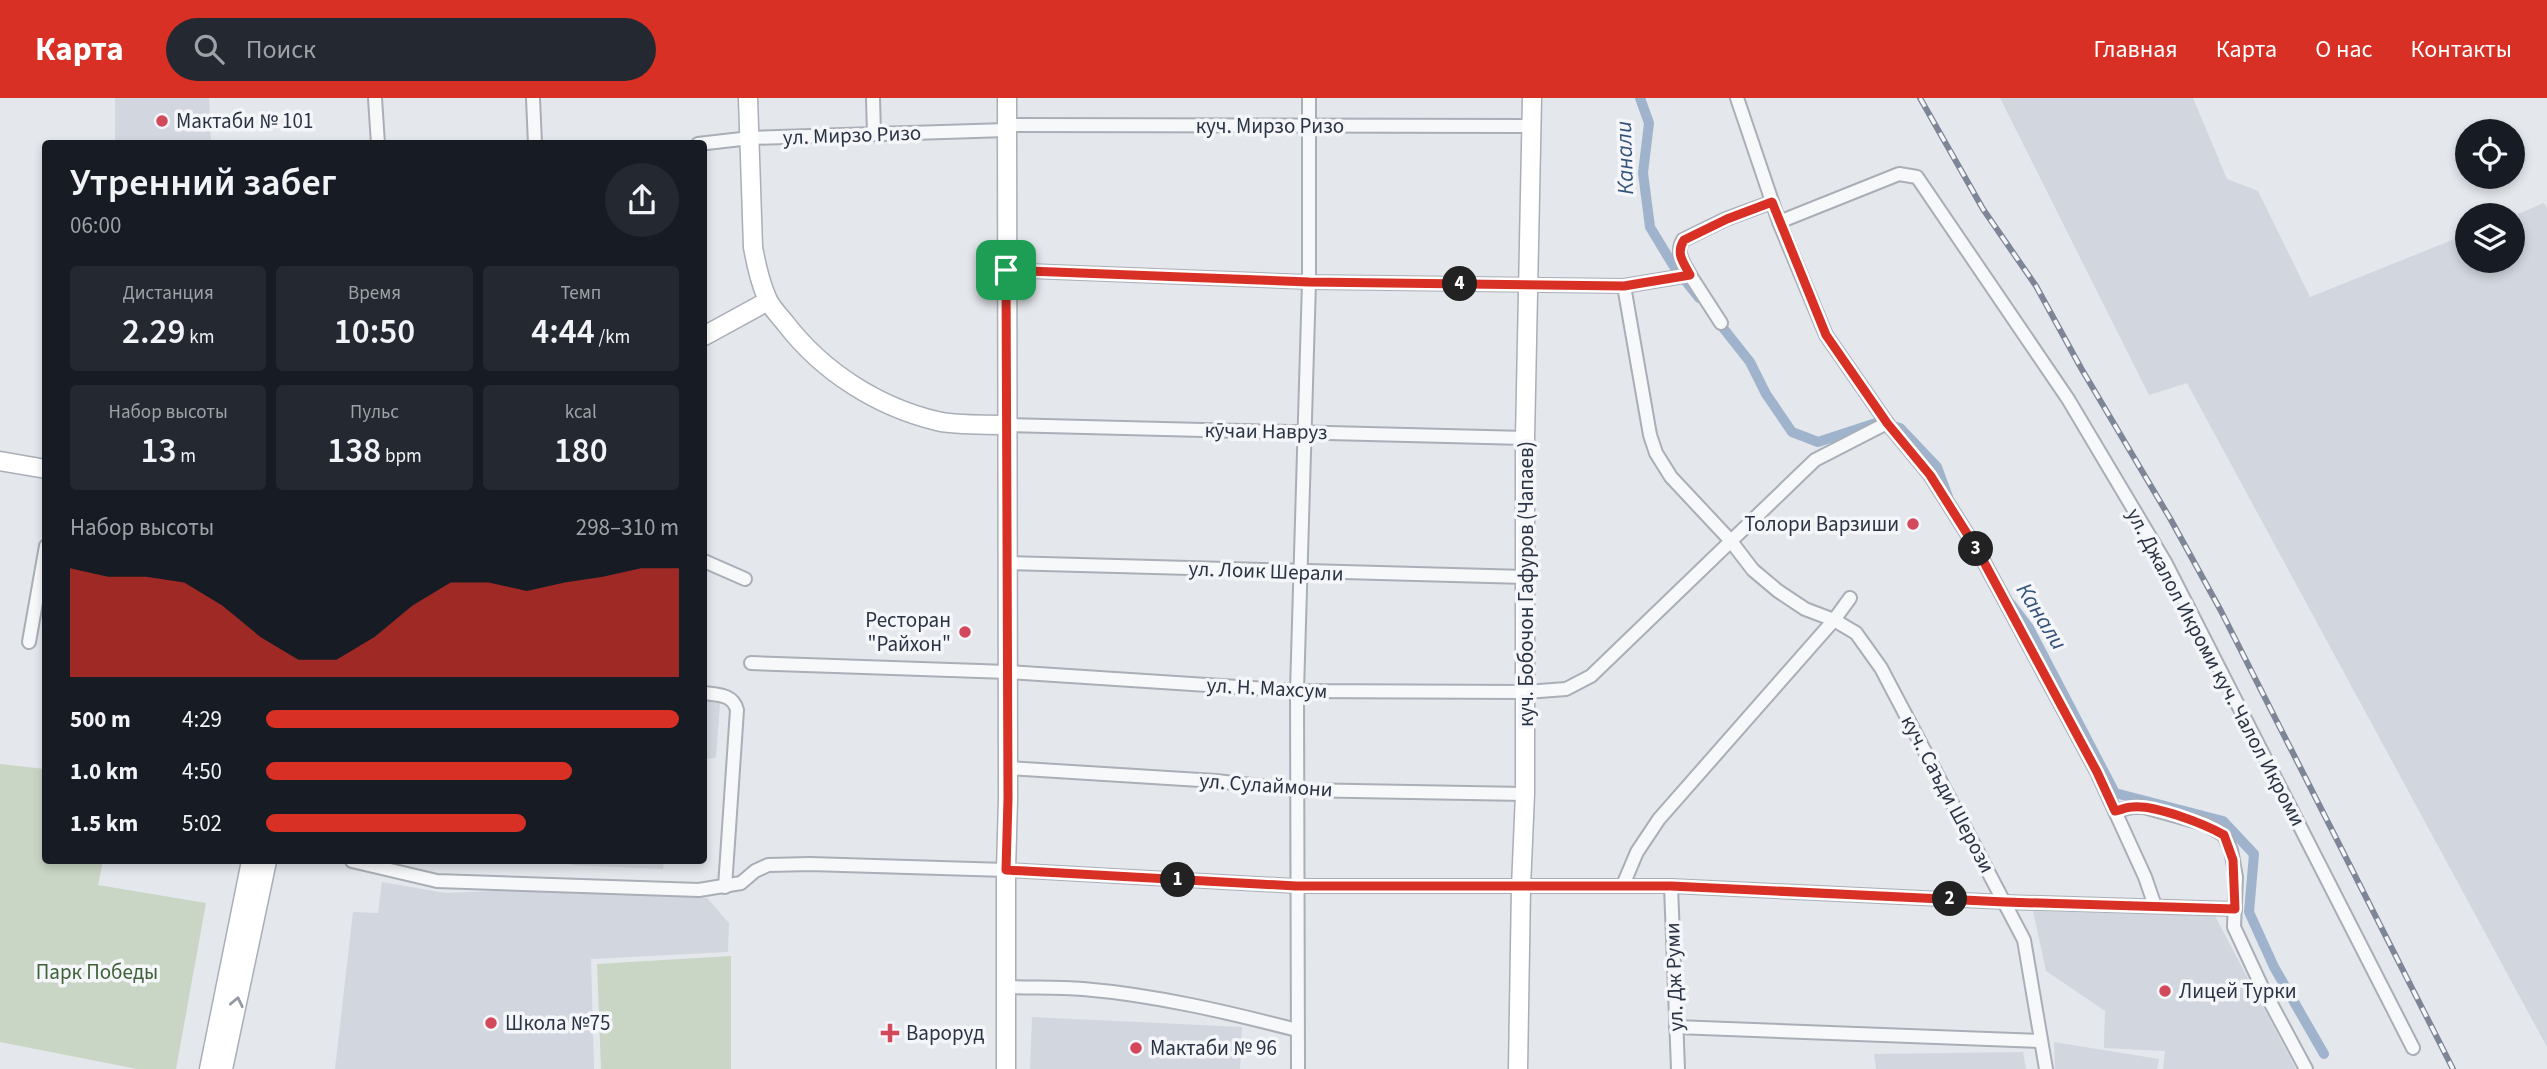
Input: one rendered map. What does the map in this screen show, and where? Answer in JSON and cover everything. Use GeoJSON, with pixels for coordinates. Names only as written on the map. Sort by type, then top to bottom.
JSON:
{"type":"FeatureCollection","features":[{"type":"Feature","properties":{"kind":"street"},"geometry":{"type":"LineString","coordinates":[[375,98],[378,140]]}},
{"type":"Feature","properties":{"kind":"street"},"geometry":{"type":"LineString","coordinates":[[533,98],[535,140]]}},
{"type":"Feature","properties":{"kind":"street"},"geometry":{"type":"LineString","coordinates":[[748,98],[753,247],[768,301],[800,342],[821,364],[856,388],[909,413],[940,422],[1006,425]]}},
{"type":"Feature","properties":{"kind":"street"},"geometry":{"type":"LineString","coordinates":[[873,98],[874,134]]}},
{"type":"Feature","properties":{"kind":"street"},"geometry":{"type":"LineString","coordinates":[[1006,1069],[1007,98]]}},
{"type":"Feature","properties":{"kind":"street"},"geometry":{"type":"LineString","coordinates":[[1298,1069],[1297,691],[1309,282],[1309,98]]}},
{"type":"Feature","properties":{"kind":"street","name":"куч. Бобочон Гафуров (Чапаев)"},"geometry":{"type":"LineString","coordinates":[[1518,1069],[1525,794],[1525,438],[1532,98]]}},
{"type":"Feature","properties":{"kind":"street"},"geometry":{"type":"LineString","coordinates":[[1737,98],[1779,222],[1826,335],[1887,423],[1930,475],[1978,551],[2097,772],[2146,877],[2155,906]]}},
{"type":"Feature","properties":{"kind":"street","name":"куч. Мирзо Ризо"},"geometry":{"type":"LineString","coordinates":[[1007,127],[1532,126]]}},
{"type":"Feature","properties":{"kind":"street","name":"ул. Мирзо Ризо"},"geometry":{"type":"LineString","coordinates":[[707,143],[750,138],[1007,127]]}},
{"type":"Feature","properties":{"kind":"street","name":"ул. Джалол Икроми куч. Чалол Икроми"},"geometry":{"type":"LineString","coordinates":[[1779,222],[1899,174],[1917,177],[2068,399],[2165,562],[2413,1048]]}},
{"type":"Feature","properties":{"kind":"street"},"geometry":{"type":"LineString","coordinates":[[1721,323],[1679,256],[1680,246],[1684,240],[1727,219],[1772,202]]}},
{"type":"Feature","properties":{"kind":"street"},"geometry":{"type":"LineString","coordinates":[[1006,270],[1309,282],[1624,286],[1690,275]]}},
{"type":"Feature","properties":{"kind":"street","name":"куч. Саъди Шерози"},"geometry":{"type":"LineString","coordinates":[[1624,286],[1650,435],[1656,453],[1671,477],[1730,540],[1753,570],[1805,609],[1834,620],[1856,633],[1881,668],[2024,940],[2046,1069]]}},
{"type":"Feature","properties":{"kind":"street"},"geometry":{"type":"LineString","coordinates":[[707,334],[768,301]]}},
{"type":"Feature","properties":{"kind":"street","name":"ул. Н. Махсум"},"geometry":{"type":"LineString","coordinates":[[751,663],[1008,671],[1297,691],[1526,692],[1566,689],[1591,676],[1815,460],[1887,423]]}},
{"type":"Feature","properties":{"kind":"street","name":"кӯчаи Навруз"},"geometry":{"type":"LineString","coordinates":[[1006,425],[1525,438]]}},
{"type":"Feature","properties":{"kind":"street"},"geometry":{"type":"LineString","coordinates":[[0,461],[42,468]]}},
{"type":"Feature","properties":{"kind":"street"},"geometry":{"type":"LineString","coordinates":[[707,562],[746,579]]}},
{"type":"Feature","properties":{"kind":"street","name":"ул. Лоик Шерали"},"geometry":{"type":"LineString","coordinates":[[1006,563],[1299,573],[1526,577]]}},
{"type":"Feature","properties":{"kind":"street"},"geometry":{"type":"LineString","coordinates":[[29,642],[42,569]]}},
{"type":"Feature","properties":{"kind":"street"},"geometry":{"type":"LineString","coordinates":[[1623,886],[1637,852],[1658,819],[1834,620],[1850,598]]}},
{"type":"Feature","properties":{"kind":"street"},"geometry":{"type":"LineString","coordinates":[[707,694],[728,697],[735,702],[737,710],[725,887]]}},
{"type":"Feature","properties":{"kind":"street","name":"ул. Сулаймони"},"geometry":{"type":"LineString","coordinates":[[1008,768],[1216,781],[1297,790],[1525,794]]}},
{"type":"Feature","properties":{"kind":"street"},"geometry":{"type":"LineString","coordinates":[[2115,811],[2144,807],[2205,824],[2224,835],[2231,850],[2234,869],[2234,927],[2260,985],[2306,1069]]}},
{"type":"Feature","properties":{"kind":"street"},"geometry":{"type":"LineString","coordinates":[[209,1069],[250,864]]}},
{"type":"Feature","properties":{"kind":"street"},"geometry":{"type":"LineString","coordinates":[[223,1069],[266,864]]}},
{"type":"Feature","properties":{"kind":"street"},"geometry":{"type":"LineString","coordinates":[[365,864],[437,881],[699,890],[741,883],[755,871],[768,865],[810,864],[1006,870],[1296,886],[1671,886],[2005,902],[2235,909]]}},
{"type":"Feature","properties":{"kind":"street","name":"ул. Дж Руми"},"geometry":{"type":"LineString","coordinates":[[1671,886],[1678,1069]]}},
{"type":"Feature","properties":{"kind":"street"},"geometry":{"type":"LineString","coordinates":[[1007,987],[1084,989],[1155,999],[1297,1030]]}},
{"type":"Feature","properties":{"kind":"street"},"geometry":{"type":"LineString","coordinates":[[1676,1027],[2041,1041]]}},
{"type":"Feature","properties":{"kind":"shaded area","name":"Мактаби № 101"},"geometry":{"type":"Polygon","coordinates":[[[115,98],[209,98],[211,140],[115,140],[115,98]]]}},
{"type":"Feature","properties":{"kind":"shaded area"},"geometry":{"type":"Polygon","coordinates":[[[2000,98],[2193,98],[2227,179],[2258,191],[2310,297],[2455,239],[2455,273],[2525,273],[2525,211],[2544,203],[2547,208],[2547,1047],[2187,383],[2149,395],[2000,98]]]}},
{"type":"Feature","properties":{"kind":"shaded area"},"geometry":{"type":"Polygon","coordinates":[[[707,700],[720,703],[716,758],[707,759],[707,700]]]}},
{"type":"Feature","properties":{"kind":"shaded area"},"geometry":{"type":"Polygon","coordinates":[[[571,864],[664,864],[663,869],[571,864]]]}},
{"type":"Feature","properties":{"kind":"shaded area"},"geometry":{"type":"Polygon","coordinates":[[[382,882],[445,893],[516,890],[707,898],[729,923],[728,952],[591,959],[594,1069],[335,1069],[353,912],[378,913],[382,882]]]}},
{"type":"Feature","properties":{"kind":"shaded area","name":"Лицей Турки"},"geometry":{"type":"Polygon","coordinates":[[[2033,911],[2215,916],[2296,1069],[2163,1069],[2165,1051],[2104,1048],[2105,1011],[2046,971],[2033,911]]]}},
{"type":"Feature","properties":{"kind":"shaded area","name":"Мактаби № 96"},"geometry":{"type":"Polygon","coordinates":[[[1032,1017],[1242,1027],[1240,1069],[1030,1069],[1032,1017]]]}},
{"type":"Feature","properties":{"kind":"shaded area"},"geometry":{"type":"Polygon","coordinates":[[[2054,1042],[2159,1059],[2157,1069],[2055,1069],[2054,1042]]]}},
{"type":"Feature","properties":{"kind":"shaded area"},"geometry":{"type":"Polygon","coordinates":[[[2023,1052],[2026,1069],[1876,1069],[1874,1054],[2023,1052]]]}},
{"type":"Feature","properties":{"kind":"green space","name":"Парк Победы"},"geometry":{"type":"Polygon","coordinates":[[[0,764],[42,769],[42,864],[102,864],[98,885],[206,903],[176,1069],[137,1069],[0,1042],[0,764]]]}},
{"type":"Feature","properties":{"kind":"green space"},"geometry":{"type":"Polygon","coordinates":[[[731,956],[731,1069],[601,1069],[597,964],[731,956]]]}},
{"type":"Feature","properties":{"kind":"waterway","name":"Канали"},"geometry":{"type":"LineString","coordinates":[[1640,98],[1649,123],[1643,173],[1650,227],[1673,265],[1699,298]]}},
{"type":"Feature","properties":{"kind":"waterway","name":"Канали"},"geometry":{"type":"LineString","coordinates":[[1716,319],[1750,362],[1766,394],[1792,432],[1818,442],[1879,422],[1900,428],[1937,467],[1948,497]]}},
{"type":"Feature","properties":{"kind":"waterway","name":"Канали"},"geometry":{"type":"LineString","coordinates":[[2011,604],[2029,628],[2115,793],[2223,821],[2254,854],[2249,912],[2274,967],[2324,1054]]}},
{"type":"Feature","properties":{"kind":"railway"},"geometry":{"type":"LineString","coordinates":[[1920,98],[1983,209],[2036,286],[2221,611],[2453,1069]]}},
{"type":"Feature","properties":{"kind":"place","name":"Мактаби № 101"},"geometry":{"type":"Point","coordinates":[162,121]}},
{"type":"Feature","properties":{"kind":"place","name":"Толори Варзиши"},"geometry":{"type":"Point","coordinates":[1913,524]}},
{"type":"Feature","properties":{"kind":"place","name":"Ресторан \"Райхон\""},"geometry":{"type":"Point","coordinates":[965,632]}},
{"type":"Feature","properties":{"kind":"place","name":"Лицей Турки"},"geometry":{"type":"Point","coordinates":[2165,991]}},
{"type":"Feature","properties":{"kind":"place","name":"Школа №75"},"geometry":{"type":"Point","coordinates":[491,1023]}},
{"type":"Feature","properties":{"kind":"place","name":"Вароруд"},"geometry":{"type":"Point","coordinates":[890,1033]}},
{"type":"Feature","properties":{"kind":"place","name":"Мактаби № 96"},"geometry":{"type":"Point","coordinates":[1136,1048]}},
{"type":"Feature","properties":{"kind":"route"},"geometry":{"type":"LineString","coordinates":[[1772,202],[1826,335],[1887,423],[1930,475],[1978,551],[2097,772],[2115,811],[2144,807],[2205,824],[2224,835],[2233,860],[2235,909],[2005,902],[1671,886],[1296,886],[1006,870],[1006,270],[1309,282],[1624,286],[1690,275],[1679,256],[1684,240],[1727,219],[1772,202]]}}]}
